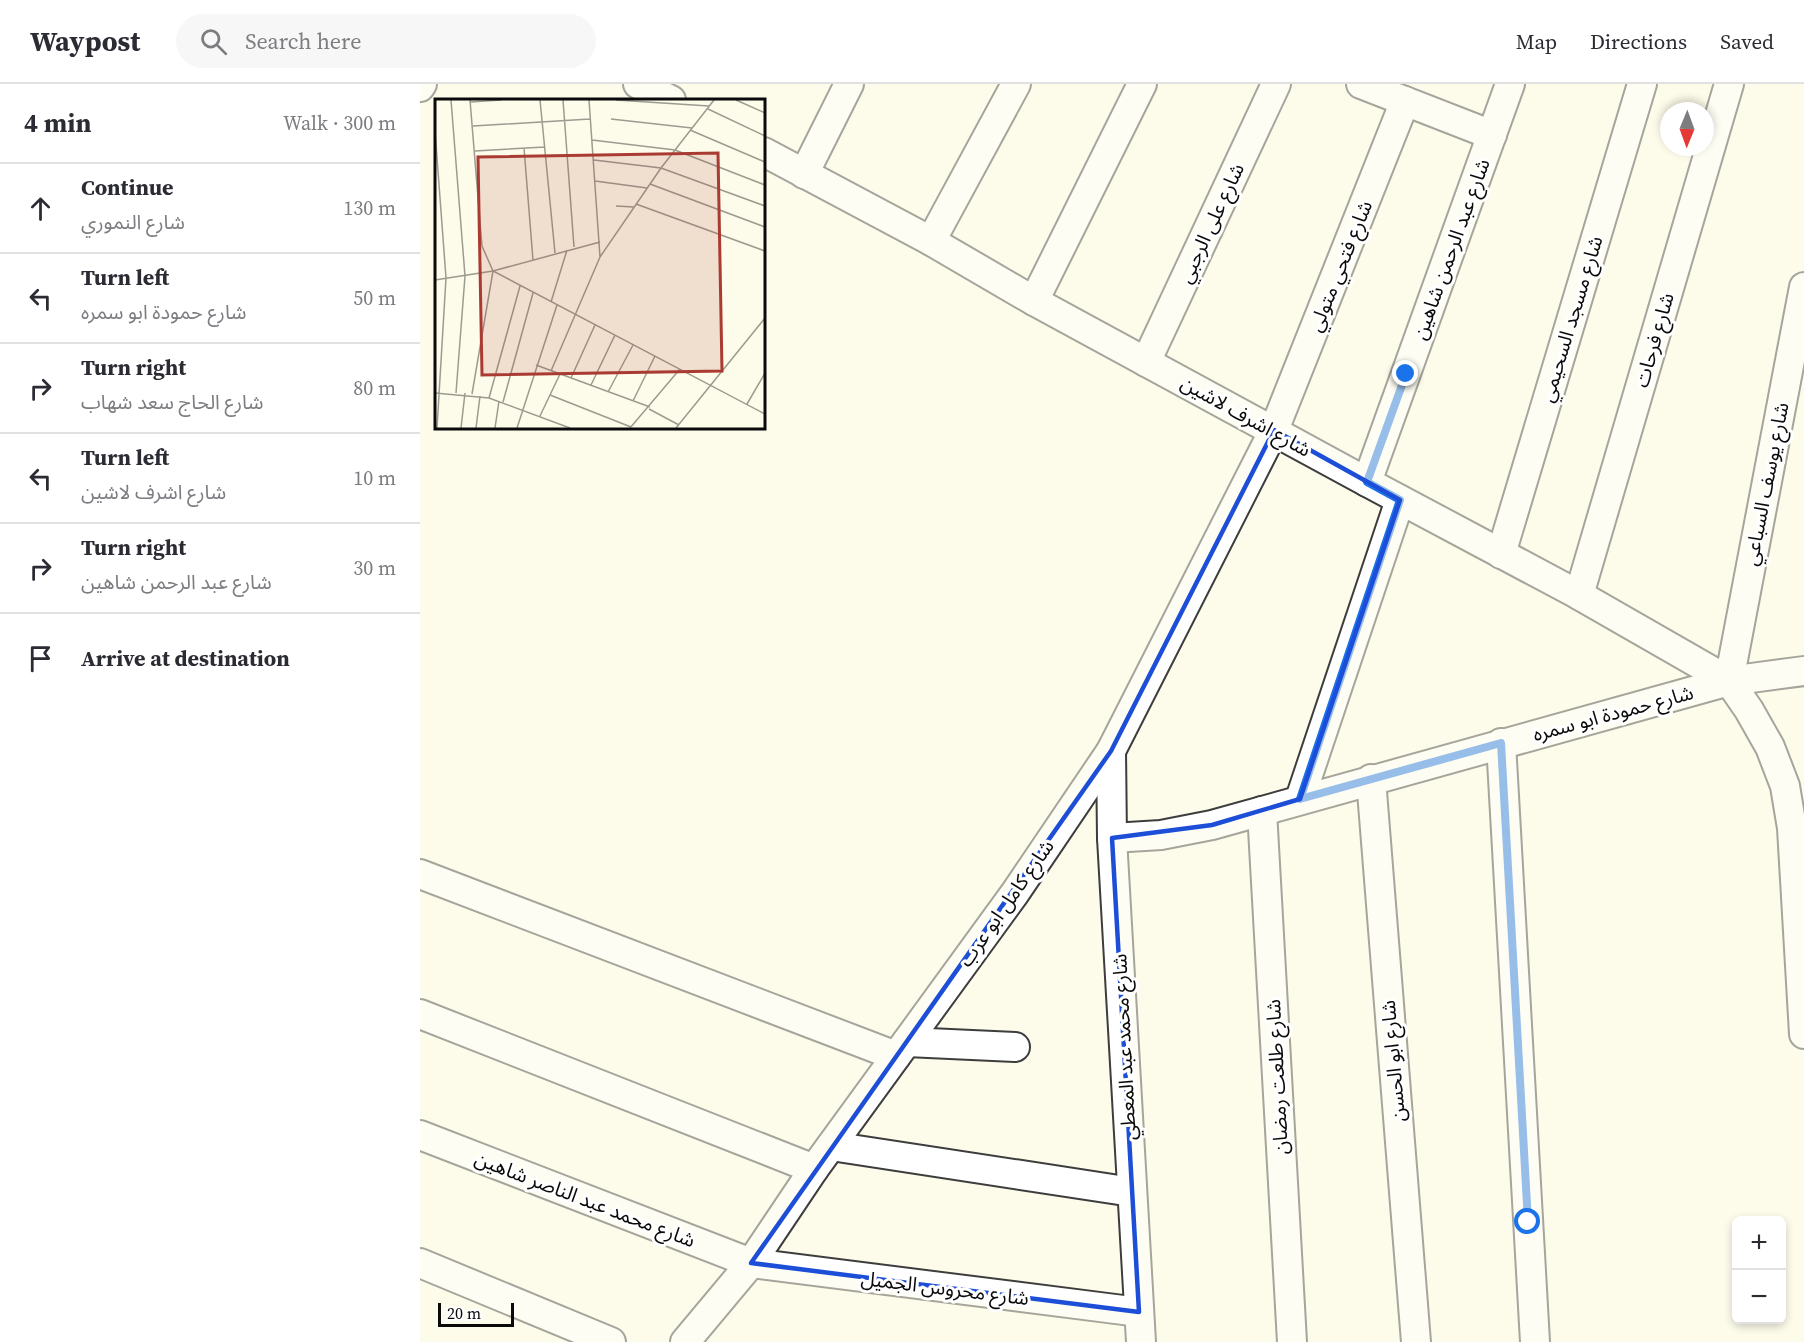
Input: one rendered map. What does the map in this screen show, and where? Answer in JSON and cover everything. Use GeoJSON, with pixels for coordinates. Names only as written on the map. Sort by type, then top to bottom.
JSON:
{"type":"FeatureCollection","features":[{"type":"Feature","properties":{"kind":"street"},"geometry":{"type":"LineString","coordinates":[[804,174],[849,84]]}},
{"type":"Feature","properties":{"kind":"street"},"geometry":{"type":"LineString","coordinates":[[931,241],[1016,84]]}},
{"type":"Feature","properties":{"kind":"street"},"geometry":{"type":"LineString","coordinates":[[1034,301],[1142,84]]}},
{"type":"Feature","properties":{"kind":"street","name":"شارع على الرجبي"},"geometry":{"type":"LineString","coordinates":[[1146,362],[1276,84]]}},
{"type":"Feature","properties":{"kind":"street"},"geometry":{"type":"LineString","coordinates":[[1361,84],[1492,135]]}},
{"type":"Feature","properties":{"kind":"street","name":"شارع عبد الرحمن شاهين"},"geometry":{"type":"LineString","coordinates":[[1367,482],[1510,84]]}},
{"type":"Feature","properties":{"kind":"street","name":"شارع مسجد السحيمي"},"geometry":{"type":"LineString","coordinates":[[1501,554],[1642,84]]}},
{"type":"Feature","properties":{"kind":"street","name":"شارع فرحات"},"geometry":{"type":"LineString","coordinates":[[1579,595],[1729,84]]}},
{"type":"Feature","properties":{"kind":"street","name":"شارع فتحي متولي"},"geometry":{"type":"LineString","coordinates":[[1274,430],[1405,101]]}},
{"type":"Feature","properties":{"kind":"street","name":"شارع اشرف لاشين"},"geometry":{"type":"LineString","coordinates":[[765,153],[931,241],[1146,362],[1579,595],[1729,681]]}},
{"type":"Feature","properties":{"kind":"street","name":"شارع يوسف السباعي"},"geometry":{"type":"LineString","coordinates":[[1729,681],[1804,287]]}},
{"type":"Feature","properties":{"kind":"street","name":"شارع كامل ابو عرب"},"geometry":{"type":"LineString","coordinates":[[685,1342],[751,1263],[831,1146],[1015,893],[1111,751],[1274,430]]}},
{"type":"Feature","properties":{"kind":"street"},"geometry":{"type":"LineString","coordinates":[[1300,799],[1400,500]]}},
{"type":"Feature","properties":{"kind":"street","name":"شارع حمودة ابو سمره"},"geometry":{"type":"LineString","coordinates":[[1112,838],[1161,835],[1212,825],[1729,681],[1804,671]]}},
{"type":"Feature","properties":{"kind":"street"},"geometry":{"type":"LineString","coordinates":[[1729,681],[1770,747],[1785,786],[1792,828],[1804,1034]]}},
{"type":"Feature","properties":{"kind":"street"},"geometry":{"type":"LineString","coordinates":[[1501,743],[1535,1342]]}},
{"type":"Feature","properties":{"kind":"street","name":"شارع محمد عبد المعطي"},"geometry":{"type":"LineString","coordinates":[[1111,751],[1112,838],[1141,1342]]}},
{"type":"Feature","properties":{"kind":"street","name":"شارع ابو الحسن"},"geometry":{"type":"LineString","coordinates":[[1371,779],[1416,1342]]}},
{"type":"Feature","properties":{"kind":"street","name":"شارع طلعت رمضان"},"geometry":{"type":"LineString","coordinates":[[1262,811],[1292,1342]]}},
{"type":"Feature","properties":{"kind":"street"},"geometry":{"type":"LineString","coordinates":[[420,874],[902,1049],[1015,1047]]}},
{"type":"Feature","properties":{"kind":"street"},"geometry":{"type":"LineString","coordinates":[[420,1014],[814,1170]]}},
{"type":"Feature","properties":{"kind":"street","name":"شارع محمد عبد الناصر شاهين"},"geometry":{"type":"LineString","coordinates":[[420,1135],[751,1263]]}},
{"type":"Feature","properties":{"kind":"street"},"geometry":{"type":"LineString","coordinates":[[831,1146],[1132,1192]]}},
{"type":"Feature","properties":{"kind":"street"},"geometry":{"type":"LineString","coordinates":[[420,1263],[611,1342]]}},
{"type":"Feature","properties":{"kind":"street","name":"شارع محروس الجميل"},"geometry":{"type":"LineString","coordinates":[[751,1263],[1139,1312]]}},
{"type":"Feature","properties":{"kind":"highlighted area"},"geometry":{"type":"Polygon","coordinates":[[[1274,430],[1400,500],[1300,799],[1212,825],[1112,838],[1139,1312],[751,1263],[1111,751],[1274,430]]]}},
{"type":"Feature","properties":{"kind":"route"},"geometry":{"type":"LineString","coordinates":[[1406,374],[1367,482],[1400,500],[1300,799],[1501,743],[1528,1222]]}}]}
